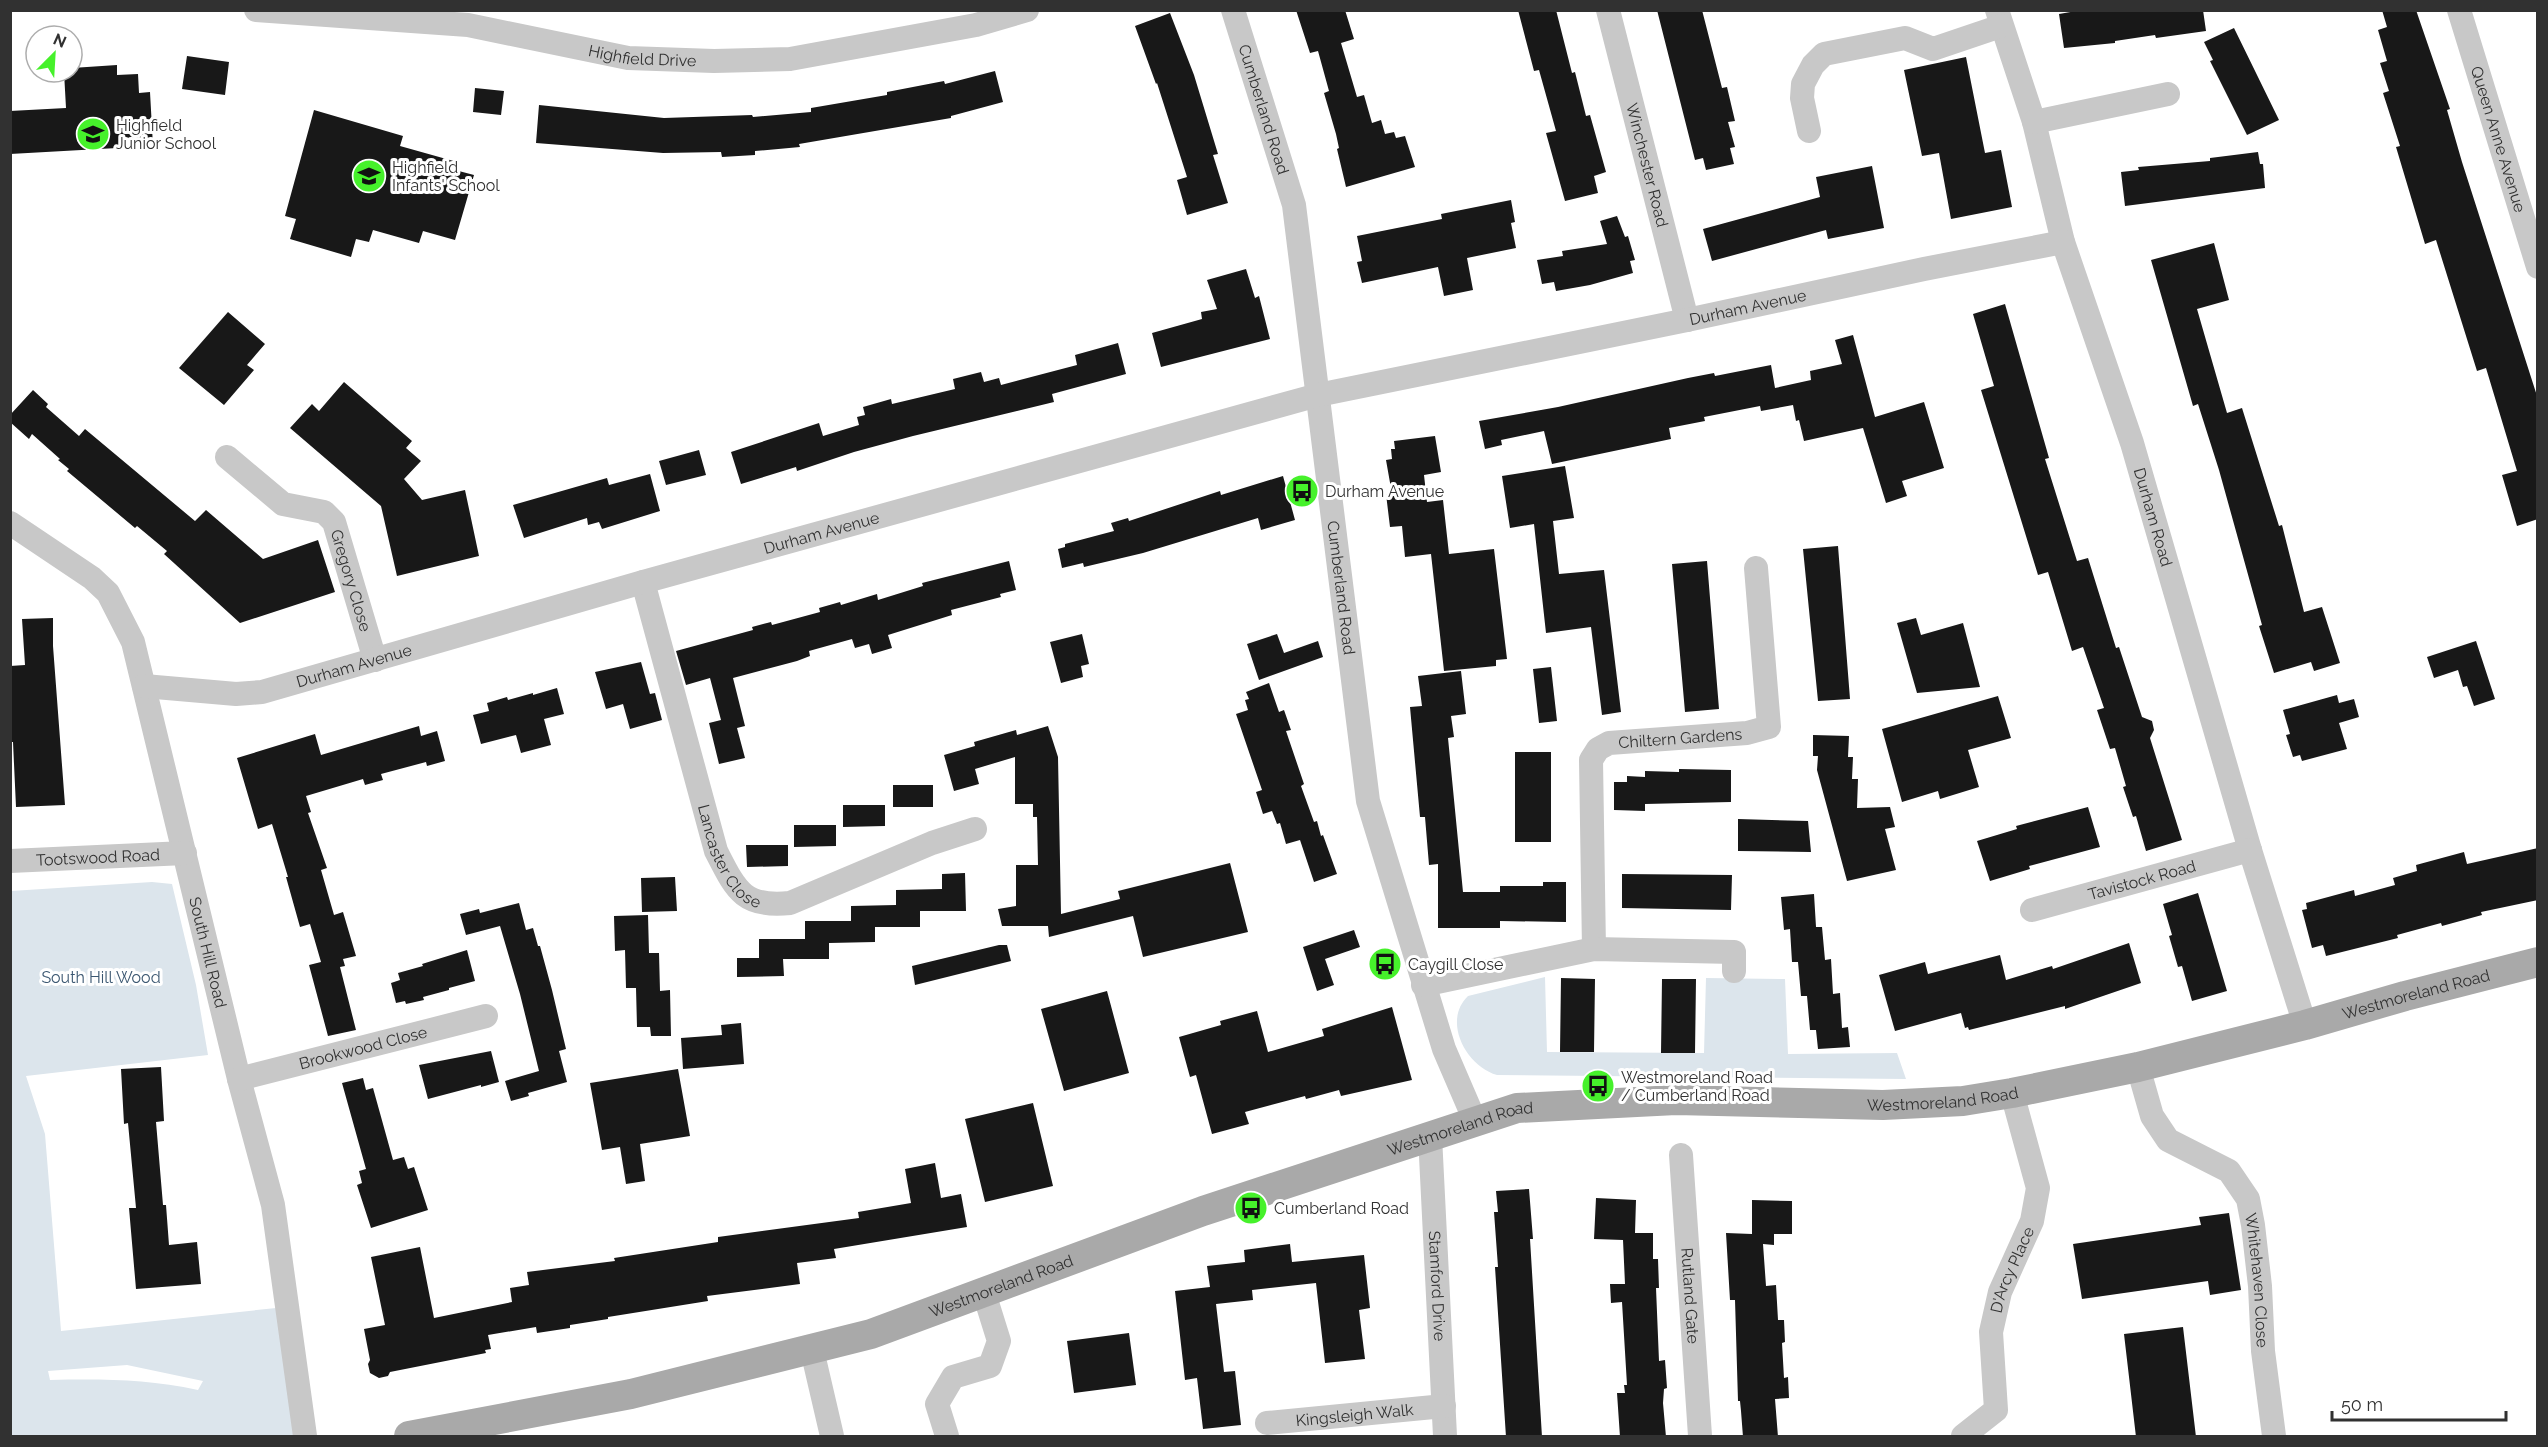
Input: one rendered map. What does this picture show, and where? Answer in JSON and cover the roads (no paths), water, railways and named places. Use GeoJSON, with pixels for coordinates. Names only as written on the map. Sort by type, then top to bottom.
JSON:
{"type":"FeatureCollection","features":[{"type":"Feature","properties":{"kind":"main road","name":"Westmoreland Road"},"geometry":{"type":"LineString","coordinates":[[409,1437],[620,1396],[871,1334],[1203,1211],[1517,1108],[1676,1100],[1883,1105],[1963,1101],[2138,1067],[2538,962]]}},
{"type":"Feature","properties":{"kind":"street","name":"Highfield Drive"},"geometry":{"type":"LineString","coordinates":[[256,10],[468,25],[628,58],[714,61],[790,59],[976,25],[1027,10]]}},
{"type":"Feature","properties":{"kind":"street","name":"Cumberland Road"},"geometry":{"type":"LineString","coordinates":[[1233,10],[1294,205],[1368,801],[1444,1049],[1475,1121]]}},
{"type":"Feature","properties":{"kind":"street","name":"Winchester Road"},"geometry":{"type":"LineString","coordinates":[[1608,10],[1688,320]]}},
{"type":"Feature","properties":{"kind":"street","name":"Queen Anne Avenue"},"geometry":{"type":"LineString","coordinates":[[2459,10],[2538,267]]}},
{"type":"Feature","properties":{"kind":"street","name":"Durham Road"},"geometry":{"type":"LineString","coordinates":[[1999,18],[2034,123],[2063,243],[2132,443],[2250,850],[2305,1025]]}},
{"type":"Feature","properties":{"kind":"street"},"geometry":{"type":"LineString","coordinates":[[1809,131],[1802,98],[1803,84],[1813,64],[1824,54],[1905,38],[1933,49],[1999,18]]}},
{"type":"Feature","properties":{"kind":"street"},"geometry":{"type":"LineString","coordinates":[[2034,123],[2168,94]]}},
{"type":"Feature","properties":{"kind":"street","name":"Durham Avenue"},"geometry":{"type":"LineString","coordinates":[[144,686],[248,694],[1318,395],[1688,320],[1924,269],[2063,243]]}},
{"type":"Feature","properties":{"kind":"street","name":"Gregory Close"},"geometry":{"type":"LineString","coordinates":[[227,457],[283,504],[324,512],[334,522],[375,660]]}},
{"type":"Feature","properties":{"kind":"street","name":"South Hill Road"},"geometry":{"type":"LineString","coordinates":[[10,524],[92,578],[108,593],[133,642],[239,1079],[273,1205],[305,1437]]}},
{"type":"Feature","properties":{"kind":"street","name":"Chiltern Gardens"},"geometry":{"type":"LineString","coordinates":[[1594,949],[1591,760],[1598,749],[1610,743],[1747,733],[1769,727],[1756,568]]}},
{"type":"Feature","properties":{"kind":"street","name":"Lancaster Close"},"geometry":{"type":"LineString","coordinates":[[643,582],[716,851],[737,887],[747,897],[768,905],[790,903],[932,843],[975,829]]}},
{"type":"Feature","properties":{"kind":"street","name":"Tavistock Road"},"geometry":{"type":"LineString","coordinates":[[2032,910],[2250,850]]}},
{"type":"Feature","properties":{"kind":"street","name":"Tootswood Road"},"geometry":{"type":"LineString","coordinates":[[10,861],[185,853]]}},
{"type":"Feature","properties":{"kind":"street"},"geometry":{"type":"LineString","coordinates":[[1423,985],[1594,949],[1734,952],[1734,971]]}},
{"type":"Feature","properties":{"kind":"street","name":"Brookwood Close"},"geometry":{"type":"LineString","coordinates":[[239,1079],[486,1016]]}},
{"type":"Feature","properties":{"kind":"street","name":"Whitehaven Close"},"geometry":{"type":"LineString","coordinates":[[2138,1067],[2152,1116],[2168,1140],[2229,1171],[2248,1199],[2255,1235],[2263,1351],[2274,1437]]}},
{"type":"Feature","properties":{"kind":"street","name":"D'Arcy Place"},"geometry":{"type":"LineString","coordinates":[[1963,1436],[1996,1410],[1991,1332],[2000,1292],[2032,1221],[2038,1188],[2012,1093]]}},
{"type":"Feature","properties":{"kind":"street","name":"Stamford Drive"},"geometry":{"type":"LineString","coordinates":[[1430,1137],[1445,1437]]}},
{"type":"Feature","properties":{"kind":"street","name":"Rutland Gate"},"geometry":{"type":"LineString","coordinates":[[1681,1155],[1700,1437]]}},
{"type":"Feature","properties":{"kind":"street"},"geometry":{"type":"LineString","coordinates":[[947,1437],[936,1404],[953,1377],[990,1366],[999,1341],[984,1293]]}},
{"type":"Feature","properties":{"kind":"street"},"geometry":{"type":"LineString","coordinates":[[812,1350],[832,1437]]}},
{"type":"Feature","properties":{"kind":"street","name":"Kingsleigh Walk"},"geometry":{"type":"LineString","coordinates":[[1267,1424],[1443,1406]]}},
{"type":"Feature","properties":{"kind":"place","name":"Highfield Junior School"},"geometry":{"type":"Point","coordinates":[93,134]}},
{"type":"Feature","properties":{"kind":"place","name":"Highfield Infants' School"},"geometry":{"type":"Point","coordinates":[369,176]}},
{"type":"Feature","properties":{"kind":"place","name":"Durham Avenue"},"geometry":{"type":"Point","coordinates":[1302,491]}},
{"type":"Feature","properties":{"kind":"place","name":"Caygill Close"},"geometry":{"type":"Point","coordinates":[1385,964]}},
{"type":"Feature","properties":{"kind":"place","name":"Westmoreland Road / Cumberland Road"},"geometry":{"type":"Point","coordinates":[1598,1086]}},
{"type":"Feature","properties":{"kind":"place","name":"Cumberland Road"},"geometry":{"type":"Point","coordinates":[1251,1208]}},
{"type":"Feature","properties":{"kind":"park label","name":"South Hill Wood"},"geometry":{"type":"Point","coordinates":[101,977]}}]}
